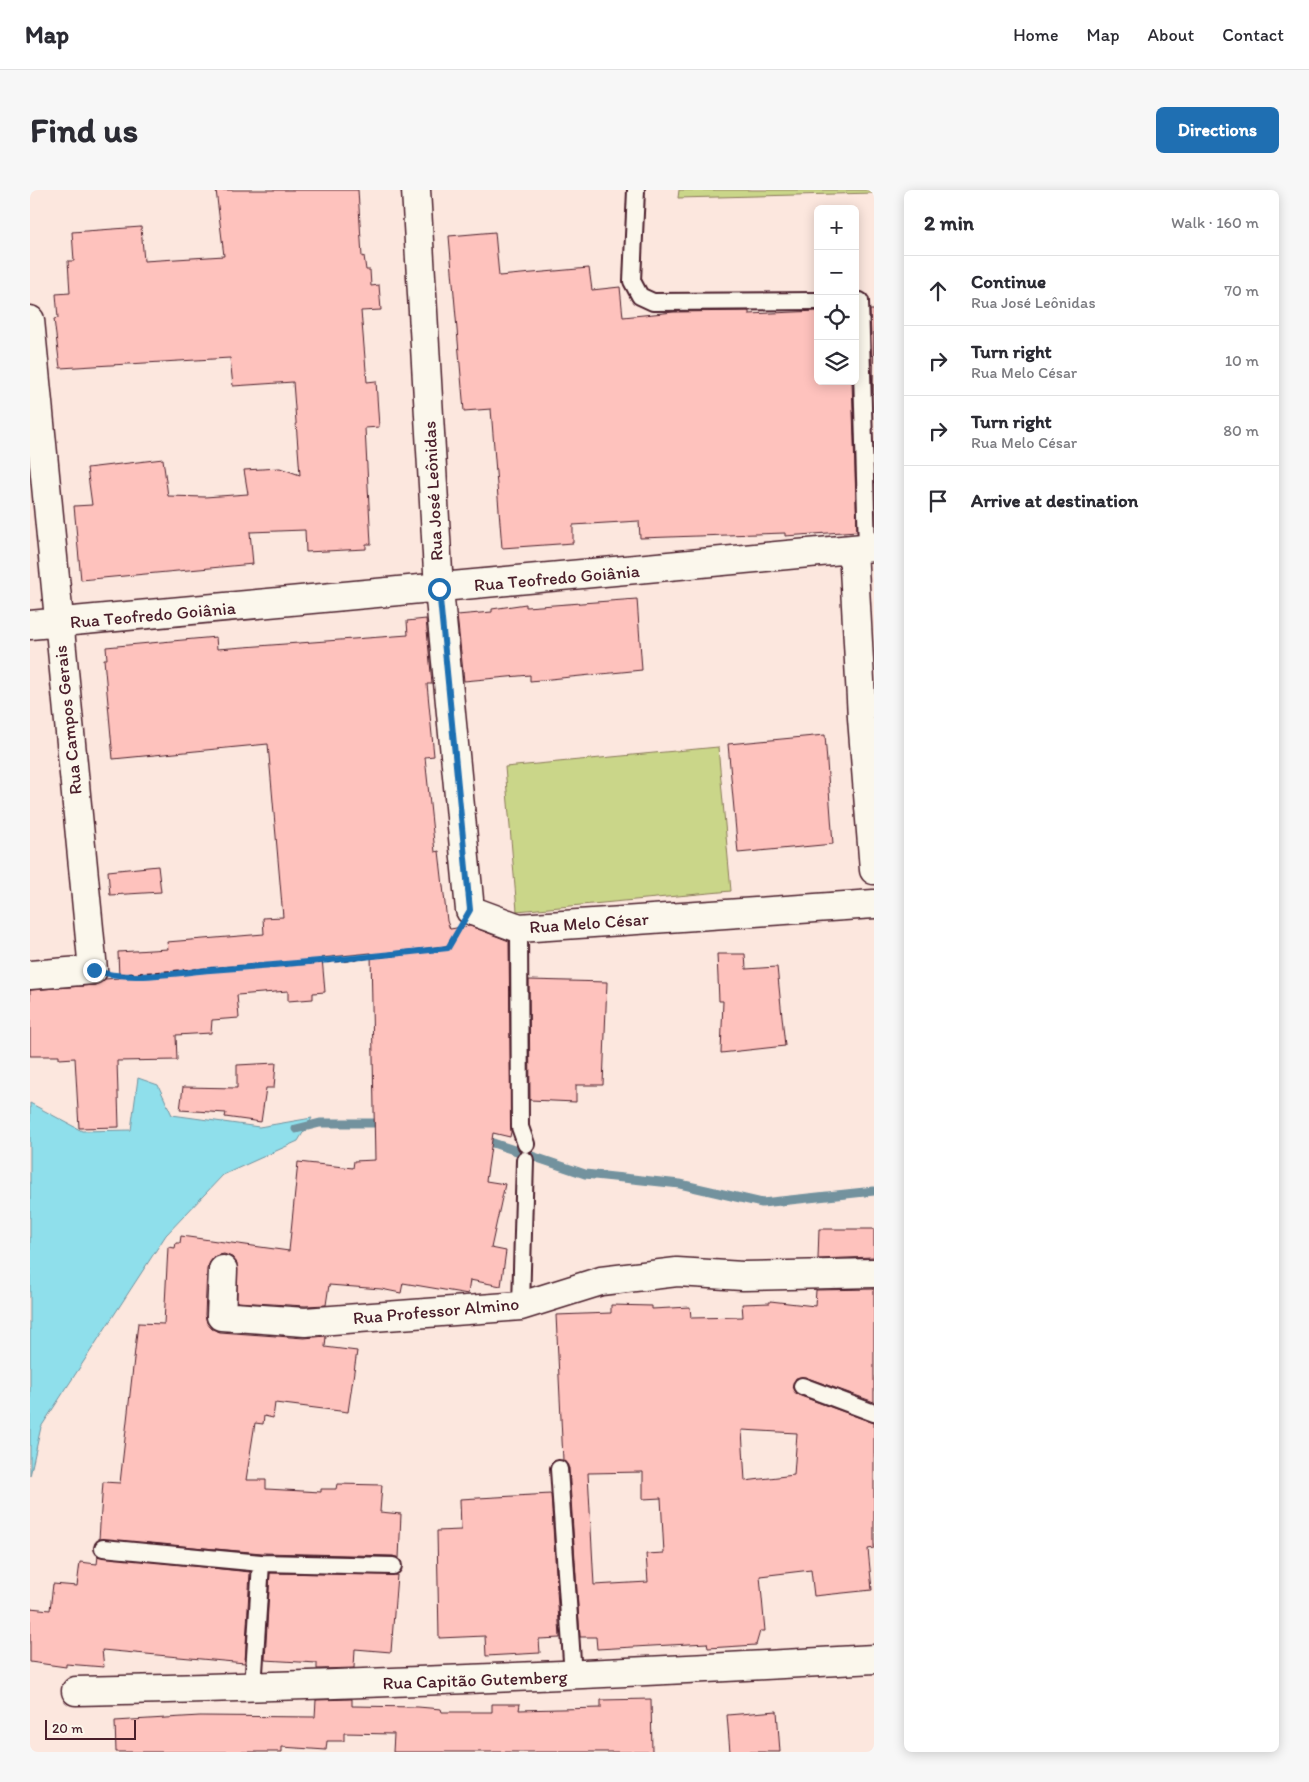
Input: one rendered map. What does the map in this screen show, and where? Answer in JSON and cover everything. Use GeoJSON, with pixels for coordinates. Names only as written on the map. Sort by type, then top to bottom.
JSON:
{"type":"FeatureCollection","features":[{"type":"Feature","properties":{"kind":"street","name":"Rua José Leônidas"},"geometry":{"type":"LineString","coordinates":[[416,190],[439,589],[470,910]]}},
{"type":"Feature","properties":{"kind":"street","name":"Rua Campos Gerais"},"geometry":{"type":"LineString","coordinates":[[30,320],[58,623],[94,970]]}},
{"type":"Feature","properties":{"kind":"street","name":"Rua Teofredo Goiânia"},"geometry":{"type":"LineString","coordinates":[[30,625],[439,589],[865,548]]}},
{"type":"Feature","properties":{"kind":"street"},"geometry":{"type":"LineString","coordinates":[[865,548],[874,870]]}},
{"type":"Feature","properties":{"kind":"street","name":"Rua Melo César"},"geometry":{"type":"LineString","coordinates":[[470,910],[519,928],[874,904]]}},
{"type":"Feature","properties":{"kind":"street"},"geometry":{"type":"LineString","coordinates":[[30,975],[94,970]]}},
{"type":"Feature","properties":{"kind":"street","name":"Rua Professor Almino"},"geometry":{"type":"LineString","coordinates":[[224,1270],[221,1316],[305,1322],[521,1306],[601,1281],[677,1272],[743,1276],[874,1273]]}},
{"type":"Feature","properties":{"kind":"street","name":"Rua Capitão Gutemberg"},"geometry":{"type":"LineString","coordinates":[[76,1691],[253,1688],[574,1676],[874,1659]]}},
{"type":"Feature","properties":{"kind":"lane"},"geometry":{"type":"LineString","coordinates":[[636,190],[632,281],[640,296],[653,302],[814,301]]}},
{"type":"Feature","properties":{"kind":"lane"},"geometry":{"type":"LineString","coordinates":[[863,300],[865,548]]}},
{"type":"Feature","properties":{"kind":"lane"},"geometry":{"type":"LineString","coordinates":[[519,928],[520,1127],[526,1144]]}},
{"type":"Feature","properties":{"kind":"lane"},"geometry":{"type":"LineString","coordinates":[[521,1306],[525,1160]]}},
{"type":"Feature","properties":{"kind":"lane"},"geometry":{"type":"LineString","coordinates":[[802,1386],[874,1413]]}},
{"type":"Feature","properties":{"kind":"lane"},"geometry":{"type":"LineString","coordinates":[[559,1469],[574,1676]]}},
{"type":"Feature","properties":{"kind":"lane"},"geometry":{"type":"LineString","coordinates":[[103,1548],[261,1563],[393,1566]]}},
{"type":"Feature","properties":{"kind":"lane"},"geometry":{"type":"LineString","coordinates":[[253,1688],[261,1563]]}},
{"type":"Feature","properties":{"kind":"path"},"geometry":{"type":"LineString","coordinates":[[94,970],[109,976],[178,973],[346,960],[448,948],[470,910]]}},
{"type":"Feature","properties":{"kind":"green space"},"geometry":{"type":"Polygon","coordinates":[[[679,190],[874,190],[874,193],[678,198],[679,190]]]}},
{"type":"Feature","properties":{"kind":"green space"},"geometry":{"type":"Polygon","coordinates":[[[718,747],[731,891],[517,911],[505,767],[718,747]]]}},
{"type":"Feature","properties":{"kind":"water"},"geometry":{"type":"Polygon","coordinates":[[[138,1078],[158,1085],[172,1115],[259,1127],[312,1118],[298,1141],[223,1175],[166,1235],[41,1427],[30,1476],[30,1103],[82,1131],[131,1130],[138,1078]]]}},
{"type":"Feature","properties":{"kind":"building"},"geometry":{"type":"Polygon","coordinates":[[[216,190],[358,190],[362,257],[364,256],[366,270],[370,270],[371,286],[379,285],[381,310],[361,311],[367,382],[376,381],[379,427],[365,428],[371,544],[366,544],[366,549],[306,552],[305,530],[250,532],[253,564],[81,580],[74,506],[92,505],[87,468],[163,459],[168,496],[205,497],[248,494],[244,470],[280,468],[300,475],[293,382],[233,386],[230,358],[60,368],[54,319],[58,318],[56,294],[70,293],[68,261],[74,261],[72,232],[141,227],[144,261],[224,256],[216,190]]]}},
{"type":"Feature","properties":{"kind":"building"},"geometry":{"type":"Polygon","coordinates":[[[495,232],[499,276],[589,268],[592,290],[620,287],[623,317],[674,312],[749,311],[749,314],[814,311],[814,385],[852,385],[857,531],[785,536],[785,533],[640,538],[639,521],[573,525],[573,543],[502,548],[491,409],[464,411],[449,236],[495,232]]]}},
{"type":"Feature","properties":{"kind":"building"},"geometry":{"type":"Polygon","coordinates":[[[870,310],[874,310],[873,394],[870,310]]]}},
{"type":"Feature","properties":{"kind":"building"},"geometry":{"type":"Polygon","coordinates":[[[637,599],[642,670],[530,681],[530,675],[464,681],[457,615],[492,612],[492,609],[526,604],[526,607],[637,599]]]}},
{"type":"Feature","properties":{"kind":"building"},"geometry":{"type":"Polygon","coordinates":[[[426,619],[432,684],[427,684],[434,756],[425,757],[435,852],[439,851],[447,921],[450,929],[470,926],[509,941],[511,1132],[510,1137],[493,1133],[486,1181],[505,1184],[491,1248],[506,1251],[501,1286],[470,1280],[468,1294],[403,1283],[401,1293],[381,1289],[329,1285],[326,1305],[305,1306],[237,1302],[237,1263],[232,1257],[224,1254],[215,1256],[207,1269],[205,1315],[207,1323],[212,1329],[220,1332],[304,1338],[326,1336],[325,1347],[357,1351],[348,1412],[275,1403],[273,1418],[264,1416],[263,1424],[255,1423],[246,1480],[266,1480],[266,1489],[321,1492],[321,1489],[336,1489],[337,1484],[382,1485],[380,1512],[401,1514],[399,1558],[393,1556],[262,1553],[99,1539],[103,1482],[120,1483],[138,1323],[164,1324],[168,1247],[175,1248],[176,1243],[180,1243],[181,1236],[289,1251],[298,1162],[353,1168],[354,1161],[375,1160],[371,953],[322,958],[325,992],[313,993],[313,999],[288,1001],[288,991],[237,995],[239,1018],[212,1020],[211,1033],[176,1035],[177,1060],[117,1061],[119,1127],[79,1128],[75,1058],[59,1059],[59,1056],[30,1056],[30,990],[95,985],[105,979],[119,978],[118,952],[168,949],[167,942],[264,934],[263,918],[283,917],[268,744],[113,759],[104,659],[107,659],[106,647],[216,637],[217,649],[408,635],[407,621],[426,619]]]}},
{"type":"Feature","properties":{"kind":"building"},"geometry":{"type":"Polygon","coordinates":[[[825,735],[833,844],[738,853],[728,744],[825,735]]]}},
{"type":"Feature","properties":{"kind":"building"},"geometry":{"type":"Polygon","coordinates":[[[158,866],[161,892],[110,895],[108,871],[158,866]]]}},
{"type":"Feature","properties":{"kind":"building"},"geometry":{"type":"Polygon","coordinates":[[[717,954],[745,954],[746,969],[777,967],[785,1046],[721,1053],[723,1001],[719,1001],[717,954]]]}},
{"type":"Feature","properties":{"kind":"building"},"geometry":{"type":"Polygon","coordinates":[[[529,980],[607,982],[603,1085],[576,1085],[576,1102],[530,1100],[529,980]]]}},
{"type":"Feature","properties":{"kind":"building"},"geometry":{"type":"Polygon","coordinates":[[[276,1063],[274,1088],[266,1088],[261,1122],[225,1117],[226,1113],[180,1110],[183,1087],[237,1088],[237,1065],[276,1063]]]}},
{"type":"Feature","properties":{"kind":"building"},"geometry":{"type":"Polygon","coordinates":[[[819,1229],[874,1229],[874,1257],[818,1259],[819,1229]]]}},
{"type":"Feature","properties":{"kind":"building"},"geometry":{"type":"Polygon","coordinates":[[[874,1289],[874,1402],[805,1377],[796,1378],[792,1387],[798,1395],[874,1423],[874,1548],[868,1549],[872,1590],[814,1596],[811,1570],[760,1576],[765,1631],[760,1631],[756,1645],[708,1648],[707,1643],[597,1649],[596,1637],[580,1637],[569,1468],[563,1460],[556,1315],[611,1313],[611,1305],[652,1306],[652,1309],[690,1307],[691,1318],[743,1317],[742,1304],[770,1303],[770,1301],[815,1306],[816,1290],[874,1289]],[[742,1430],[745,1481],[794,1475],[797,1433],[742,1430]],[[643,1472],[588,1473],[594,1585],[648,1582],[646,1554],[664,1553],[661,1498],[643,1499],[643,1472]]]}},
{"type":"Feature","properties":{"kind":"building"},"geometry":{"type":"Polygon","coordinates":[[[551,1494],[560,1638],[539,1639],[540,1653],[486,1656],[485,1636],[439,1638],[437,1531],[461,1530],[460,1499],[551,1494]]]}},
{"type":"Feature","properties":{"kind":"building"},"geometry":{"type":"Polygon","coordinates":[[[98,1556],[250,1572],[245,1663],[102,1650],[104,1667],[66,1664],[66,1667],[30,1662],[30,1608],[50,1610],[53,1584],[77,1586],[80,1562],[97,1564],[98,1556]]]}},
{"type":"Feature","properties":{"kind":"building"},"geometry":{"type":"Polygon","coordinates":[[[270,1573],[397,1575],[391,1652],[355,1649],[354,1668],[317,1669],[317,1663],[265,1660],[270,1573]]]}},
{"type":"Feature","properties":{"kind":"building"},"geometry":{"type":"Polygon","coordinates":[[[352,1699],[352,1706],[418,1707],[441,1709],[442,1712],[492,1712],[492,1704],[520,1704],[519,1710],[601,1708],[601,1700],[651,1699],[652,1752],[393,1752],[394,1734],[344,1733],[344,1741],[327,1741],[326,1750],[282,1747],[282,1752],[116,1752],[115,1721],[200,1716],[315,1717],[316,1700],[352,1699]]]}},
{"type":"Feature","properties":{"kind":"building"},"geometry":{"type":"Polygon","coordinates":[[[777,1711],[780,1752],[730,1752],[727,1715],[777,1711]]]}},
{"type":"Feature","properties":{"kind":"waterway"},"geometry":{"type":"LineString","coordinates":[[296,1129],[320,1123],[385,1123]]}},
{"type":"Feature","properties":{"kind":"waterway"},"geometry":{"type":"LineString","coordinates":[[481,1139],[585,1174],[680,1184],[762,1203],[874,1191]]}},
{"type":"Feature","properties":{"kind":"route"},"geometry":{"type":"LineString","coordinates":[[94,970],[109,976],[178,973],[346,960],[448,948],[470,910],[439,589]]}}]}
